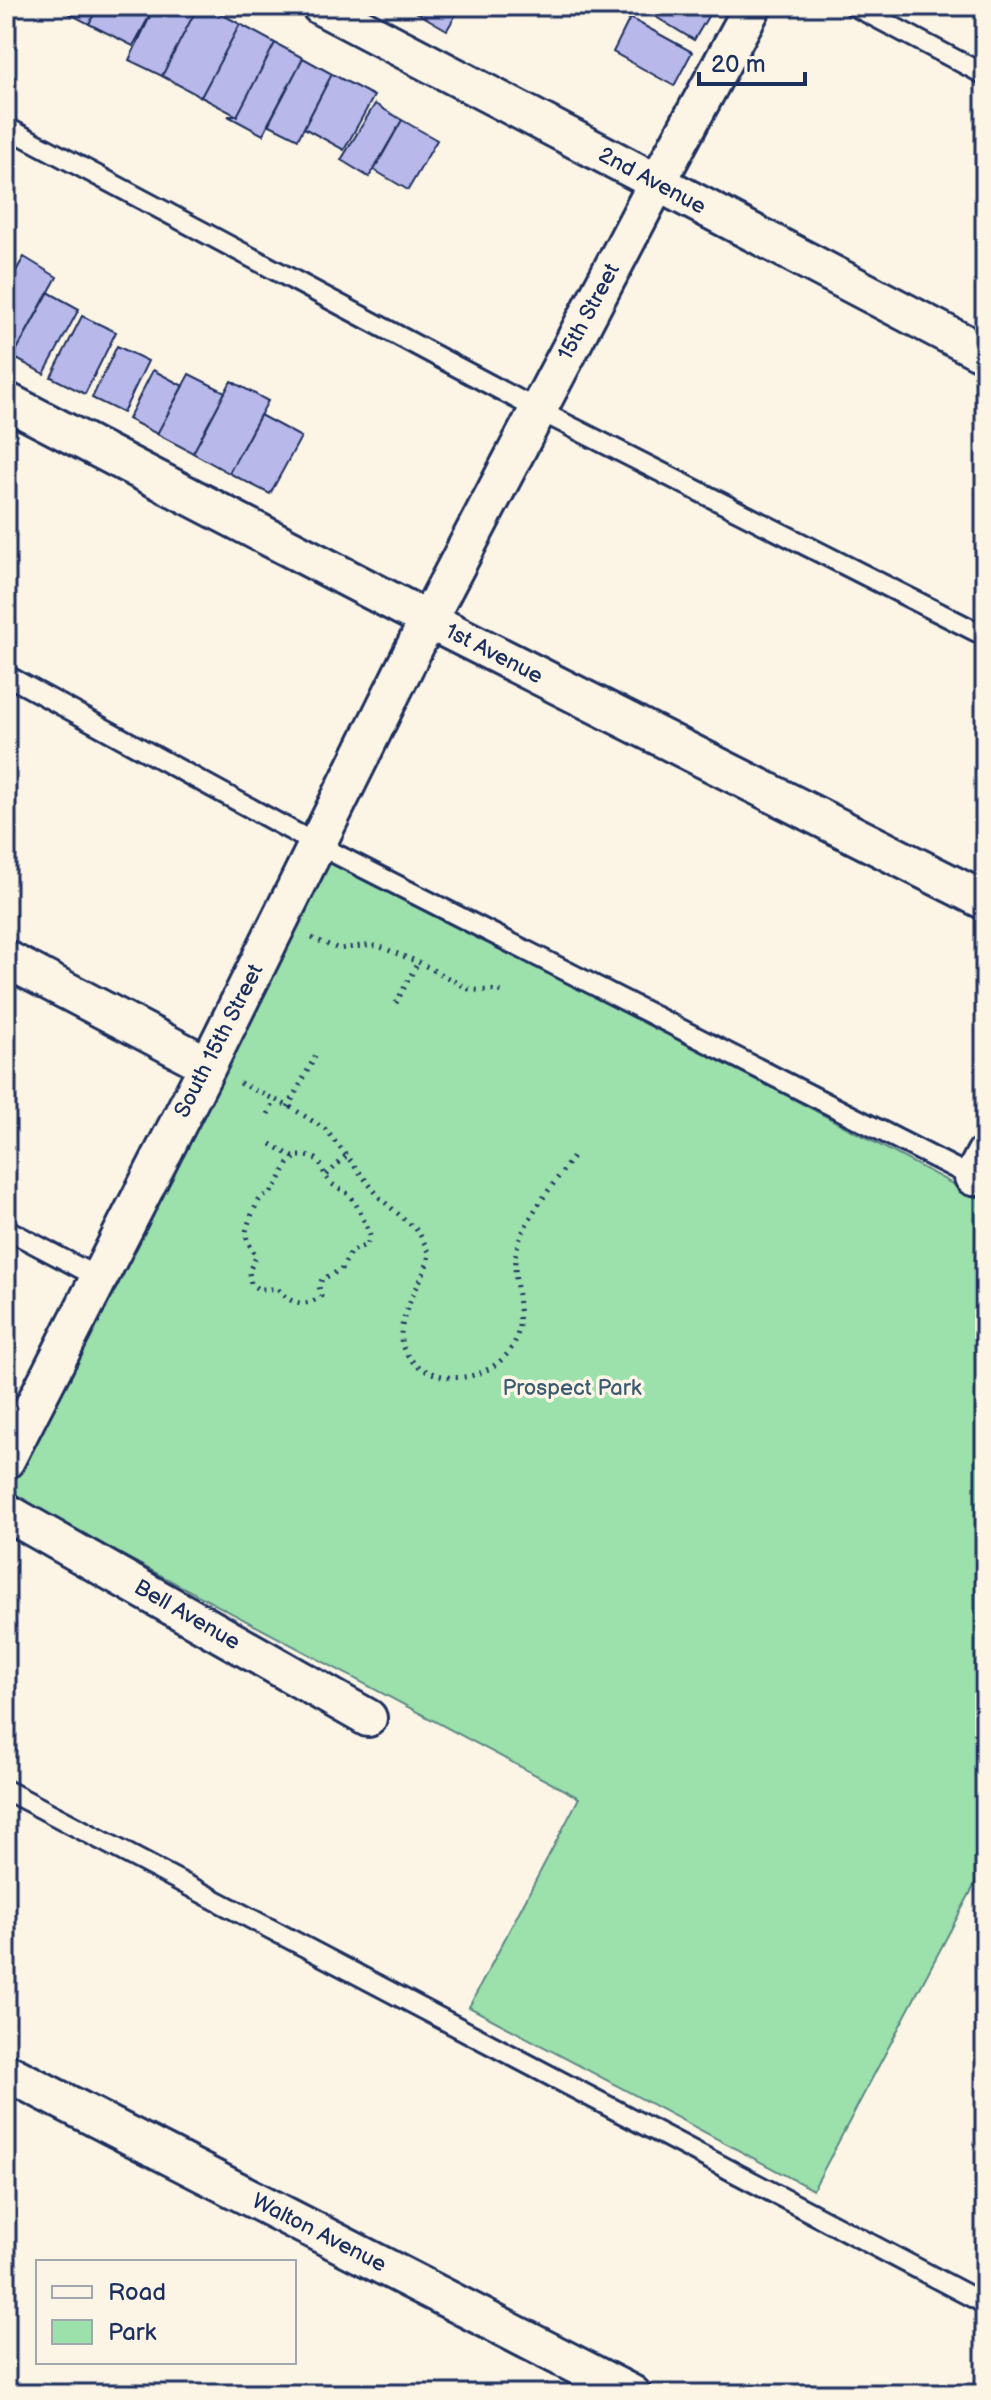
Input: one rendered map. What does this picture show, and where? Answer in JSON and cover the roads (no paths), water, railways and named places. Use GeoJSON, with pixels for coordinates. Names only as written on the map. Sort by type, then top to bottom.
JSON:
{"type":"FeatureCollection","features":[{"type":"Feature","properties":{"kind":"street","name":"2nd Avenue"},"geometry":{"type":"LineString","coordinates":[[320,6],[985,354]]}},
{"type":"Feature","properties":{"kind":"street","name":"15th Street"},"geometry":{"type":"LineString","coordinates":[[428,620],[753,6]]}},
{"type":"Feature","properties":{"kind":"street","name":"1st Avenue"},"geometry":{"type":"LineString","coordinates":[[6,401],[428,620],[985,901]]}},
{"type":"Feature","properties":{"kind":"street","name":"South 15th Street"},"geometry":{"type":"LineString","coordinates":[[6,1460],[208,1065],[428,620]]}},
{"type":"Feature","properties":{"kind":"street"},"geometry":{"type":"LineString","coordinates":[[6,959],[208,1065]]}},
{"type":"Feature","properties":{"kind":"street","name":"Bell Avenue"},"geometry":{"type":"LineString","coordinates":[[6,1512],[368,1718]]}},
{"type":"Feature","properties":{"kind":"street","name":"Walton Avenue"},"geometry":{"type":"LineString","coordinates":[[6,2072],[632,2394]]}},
{"type":"Feature","properties":{"kind":"lane"},"geometry":{"type":"LineString","coordinates":[[854,6],[985,75]]}},
{"type":"Feature","properties":{"kind":"lane"},"geometry":{"type":"LineString","coordinates":[[6,127],[538,410],[985,636]]}},
{"type":"Feature","properties":{"kind":"lane"},"geometry":{"type":"LineString","coordinates":[[6,675],[318,845],[981,1171]]}},
{"type":"Feature","properties":{"kind":"lane"},"geometry":{"type":"LineString","coordinates":[[6,1229],[99,1278]]}},
{"type":"Feature","properties":{"kind":"lane"},"geometry":{"type":"LineString","coordinates":[[6,1790],[985,2304]]}},
{"type":"Feature","properties":{"kind":"park label","name":"Prospect Park"},"geometry":{"type":"Point","coordinates":[572,1388]}}]}
